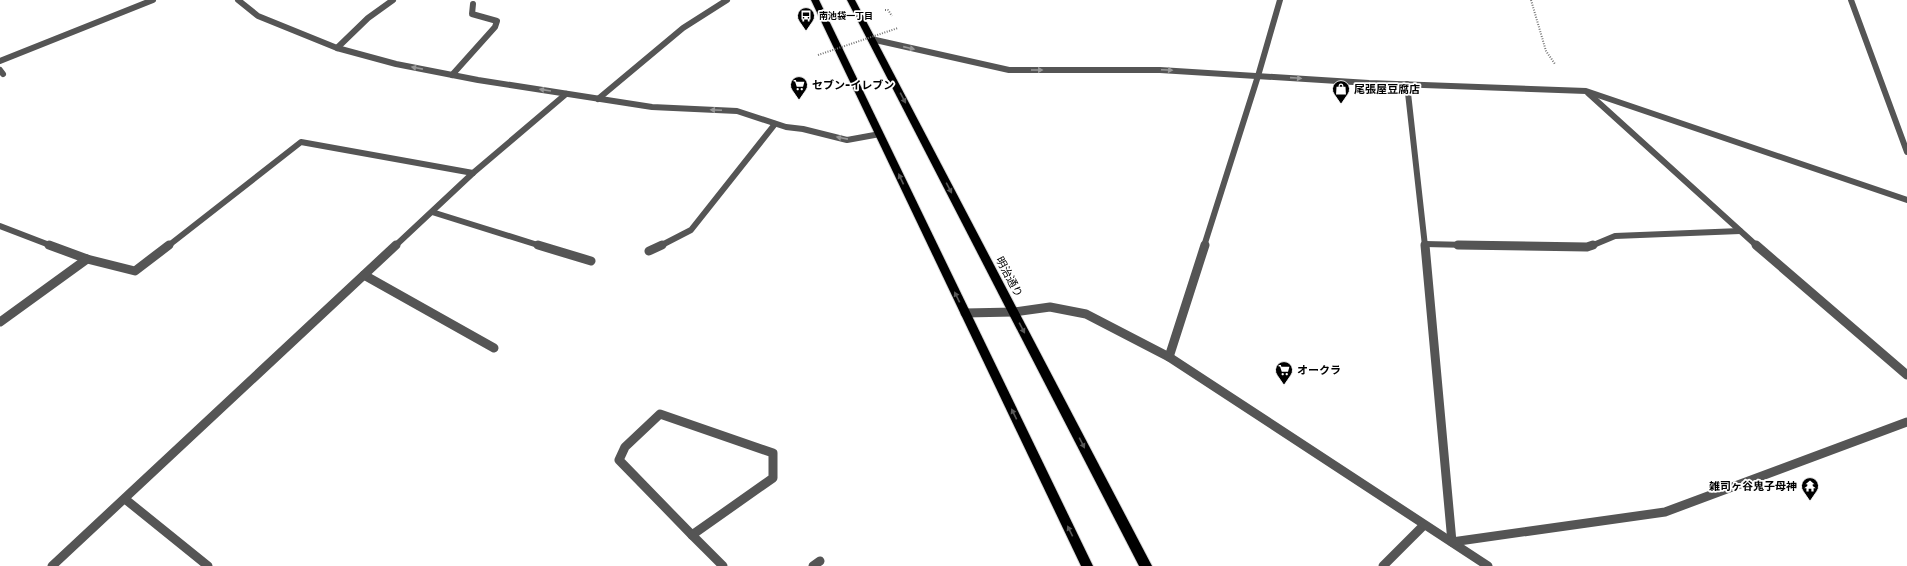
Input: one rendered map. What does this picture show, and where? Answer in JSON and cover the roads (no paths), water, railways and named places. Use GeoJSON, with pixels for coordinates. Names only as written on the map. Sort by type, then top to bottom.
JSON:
{"type":"FeatureCollection","features":[{"type":"Feature","properties":{"kind":"main road"},"geometry":{"type":"LineString","coordinates":[[815,0],[1087,566]]}},
{"type":"Feature","properties":{"kind":"main road","name":"明治通り"},"geometry":{"type":"LineString","coordinates":[[851,0],[1146,566]]}},
{"type":"Feature","properties":{"kind":"street"},"geometry":{"type":"LineString","coordinates":[[0,61],[153,0]]}},
{"type":"Feature","properties":{"kind":"street"},"geometry":{"type":"LineString","coordinates":[[238,0],[258,16],[337,48],[396,64],[452,75],[652,107],[737,111],[775,124],[847,140],[880,134]]}},
{"type":"Feature","properties":{"kind":"street"},"geometry":{"type":"LineString","coordinates":[[337,48],[368,18],[393,0]]}},
{"type":"Feature","properties":{"kind":"street"},"geometry":{"type":"LineString","coordinates":[[598,99],[684,28],[726,0]]}},
{"type":"Feature","properties":{"kind":"street"},"geometry":{"type":"LineString","coordinates":[[1169,357],[1258,76],[1280,0]]}},
{"type":"Feature","properties":{"kind":"street"},"geometry":{"type":"LineString","coordinates":[[1851,0],[1907,152]]}},
{"type":"Feature","properties":{"kind":"street"},"geometry":{"type":"LineString","coordinates":[[452,75],[495,27],[497,21],[472,14],[474,4]]}},
{"type":"Feature","properties":{"kind":"street"},"geometry":{"type":"LineString","coordinates":[[871,39],[1009,70],[1160,70],[1407,84],[1586,91],[1907,200]]}},
{"type":"Feature","properties":{"kind":"street"},"geometry":{"type":"LineString","coordinates":[[1407,84],[1425,244],[1452,542]]}},
{"type":"Feature","properties":{"kind":"street"},"geometry":{"type":"LineString","coordinates":[[1586,91],[1740,231],[1907,375]]}},
{"type":"Feature","properties":{"kind":"street"},"geometry":{"type":"LineString","coordinates":[[52,566],[473,173],[566,94]]}},
{"type":"Feature","properties":{"kind":"street"},"geometry":{"type":"LineString","coordinates":[[649,251],[691,230],[775,124]]}},
{"type":"Feature","properties":{"kind":"street"},"geometry":{"type":"LineString","coordinates":[[0,226],[87,259],[135,271],[301,142],[473,173]]}},
{"type":"Feature","properties":{"kind":"street"},"geometry":{"type":"LineString","coordinates":[[432,212],[591,261]]}},
{"type":"Feature","properties":{"kind":"street"},"geometry":{"type":"LineString","coordinates":[[1425,244],[1587,247],[1615,236],[1740,231]]}},
{"type":"Feature","properties":{"kind":"street"},"geometry":{"type":"LineString","coordinates":[[0,322],[87,259]]}},
{"type":"Feature","properties":{"kind":"street"},"geometry":{"type":"LineString","coordinates":[[364,275],[494,348]]}},
{"type":"Feature","properties":{"kind":"street"},"geometry":{"type":"LineString","coordinates":[[965,313],[1014,312],[1050,307],[1086,314],[1169,357],[1488,566]]}},
{"type":"Feature","properties":{"kind":"street"},"geometry":{"type":"LineString","coordinates":[[692,535],[773,478],[773,453],[660,414],[625,447],[619,460],[692,535],[723,566]]}},
{"type":"Feature","properties":{"kind":"street"},"geometry":{"type":"LineString","coordinates":[[1452,542],[1665,512],[1907,422]]}},
{"type":"Feature","properties":{"kind":"street"},"geometry":{"type":"LineString","coordinates":[[125,499],[208,566]]}},
{"type":"Feature","properties":{"kind":"street"},"geometry":{"type":"LineString","coordinates":[[1382,566],[1424,525]]}},
{"type":"Feature","properties":{"kind":"place","name":"南池袋一丁目"},"geometry":{"type":"Point","coordinates":[806,31]}},
{"type":"Feature","properties":{"kind":"place","name":"セブン-イレブン"},"geometry":{"type":"Point","coordinates":[799,100]}},
{"type":"Feature","properties":{"kind":"place","name":"尾張屋豆腐店"},"geometry":{"type":"Point","coordinates":[1341,104]}},
{"type":"Feature","properties":{"kind":"place","name":"オークラ"},"geometry":{"type":"Point","coordinates":[1284,385]}},
{"type":"Feature","properties":{"kind":"place","name":"雑司ヶ谷鬼子母神"},"geometry":{"type":"Point","coordinates":[1810,501]}}]}
